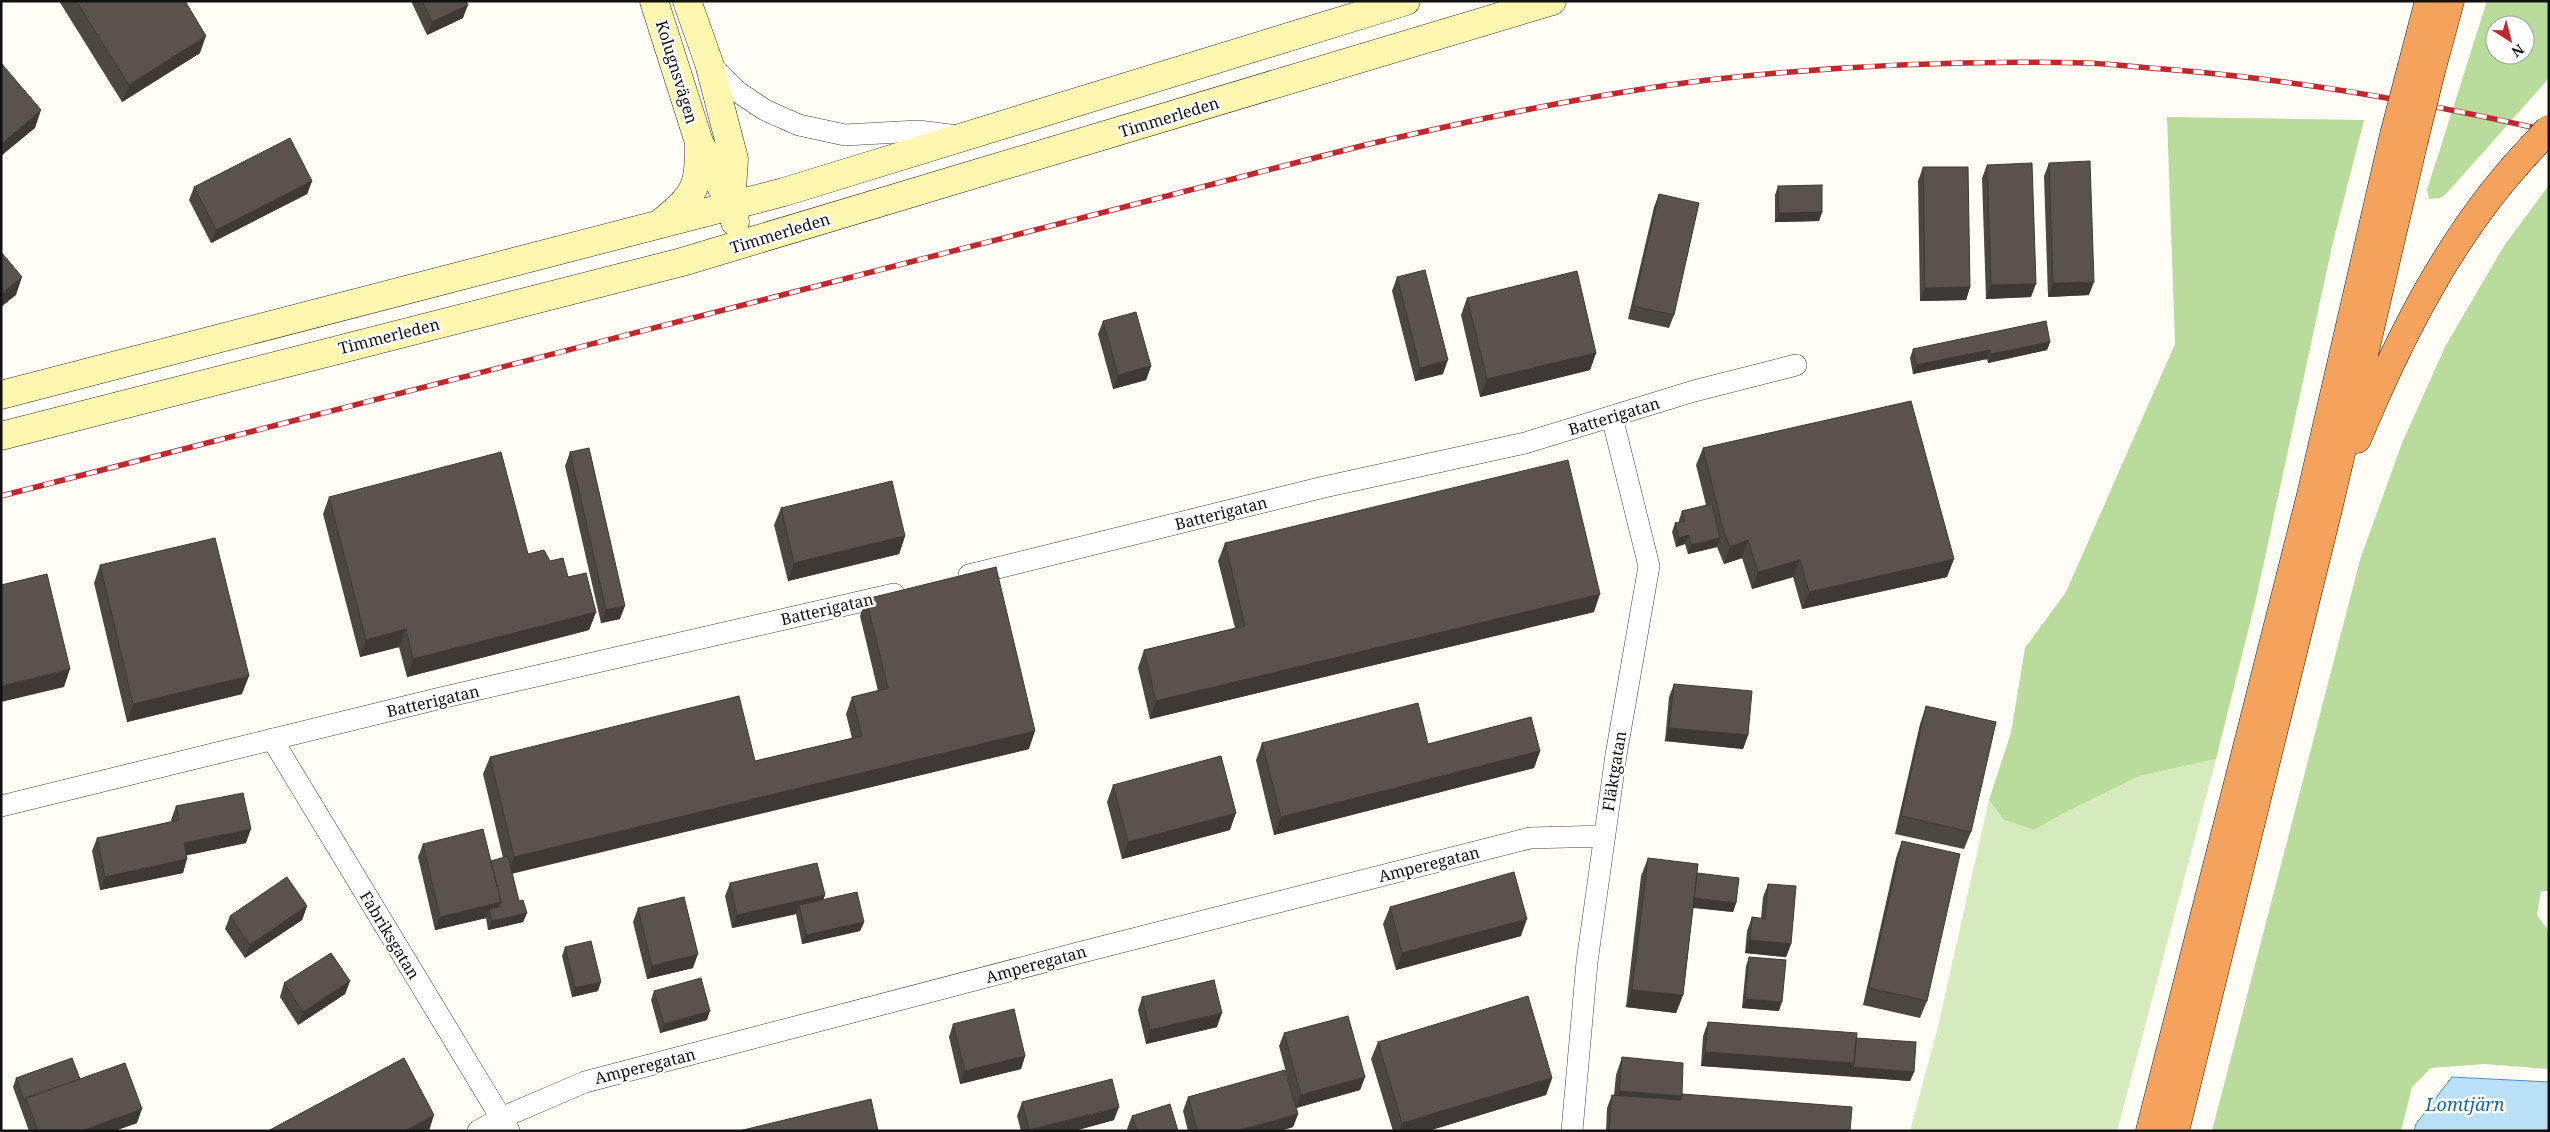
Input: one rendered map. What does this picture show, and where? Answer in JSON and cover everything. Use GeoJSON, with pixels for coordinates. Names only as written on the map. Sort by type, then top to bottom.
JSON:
{"type":"FeatureCollection","features":[{"type":"Feature","properties":{"kind":"highway"},"geometry":{"type":"LineString","coordinates":[[2150,1131],[2306,513],[2404,138],[2421,68],[2429,1]]}},
{"type":"Feature","properties":{"kind":"highway"},"geometry":{"type":"LineString","coordinates":[[2421,68],[2450,1]]}},
{"type":"Feature","properties":{"kind":"highway"},"geometry":{"type":"LineString","coordinates":[[2328,509],[2378,388],[2430,288],[2480,210],[2523,157],[2549,129]]}},
{"type":"Feature","properties":{"kind":"highway"},"geometry":{"type":"LineString","coordinates":[[2175,1131],[2328,509],[2404,138]]}},
{"type":"Feature","properties":{"kind":"main road","name":"Kolugnsvägen"},"geometry":{"type":"LineString","coordinates":[[654,1],[699,142],[731,206],[740,244]]}},
{"type":"Feature","properties":{"kind":"main road","name":"Kolugnsvägen"},"geometry":{"type":"LineString","coordinates":[[686,1],[708,63],[734,159],[731,206]]}},
{"type":"Feature","properties":{"kind":"main road"},"geometry":{"type":"LineString","coordinates":[[1,395],[731,206],[965,137],[1152,77],[1406,1]]}},
{"type":"Feature","properties":{"kind":"main road","name":"Timmerleden"},"geometry":{"type":"LineString","coordinates":[[1,436],[672,264],[1552,1]]}},
{"type":"Feature","properties":{"kind":"main road","name":"Kolugnsvägen"},"geometry":{"type":"LineString","coordinates":[[660,225],[685,203],[699,178],[699,142]]}},
{"type":"Feature","properties":{"kind":"street","name":"Kolugnsvägen"},"geometry":{"type":"LineString","coordinates":[[708,63],[738,92],[765,110],[799,125],[845,135],[918,131],[965,137]]}},
{"type":"Feature","properties":{"kind":"street","name":"Batterigatan"},"geometry":{"type":"LineString","coordinates":[[946,581],[1324,487],[1525,443],[1694,391],[1796,365]]}},
{"type":"Feature","properties":{"kind":"street","name":"Fläktgatan"},"geometry":{"type":"LineString","coordinates":[[1572,1131],[1587,962],[1605,836],[1649,566],[1612,416]]}},
{"type":"Feature","properties":{"kind":"street","name":"Batterigatan"},"geometry":{"type":"LineString","coordinates":[[1,806],[272,740],[918,588]]}},
{"type":"Feature","properties":{"kind":"street","name":"Fabriksgatan"},"geometry":{"type":"LineString","coordinates":[[272,740],[505,1124]]}},
{"type":"Feature","properties":{"kind":"street","name":"Amperegatan"},"geometry":{"type":"LineString","coordinates":[[478,1131],[505,1124],[585,1082],[1101,947],[1530,838],[1605,836]]}},
{"type":"Feature","properties":{"kind":"green space"},"geometry":{"type":"Polygon","coordinates":[[[2487,1],[2549,1],[2549,78],[2446,194],[2440,198],[2429,199],[2427,190],[2487,1]]]}},
{"type":"Feature","properties":{"kind":"green space"},"geometry":{"type":"Polygon","coordinates":[[[2167,117],[2364,120],[2332,246],[2256,599],[2216,759],[2139,776],[2034,830],[2004,820],[1989,800],[2011,733],[2025,648],[2066,592],[2175,344],[2167,117]]]}},
{"type":"Feature","properties":{"kind":"green space"},"geometry":{"type":"Polygon","coordinates":[[[2549,185],[2549,891],[2541,891],[2537,915],[2549,931],[2549,1069],[2484,1064],[2431,1068],[2412,1087],[2401,1131],[2212,1131],[2360,560],[2402,443],[2446,345],[2504,246],[2549,185]]]}},
{"type":"Feature","properties":{"kind":"green space"},"geometry":{"type":"Polygon","coordinates":[[[2216,759],[2117,1131],[1910,1131],[1937,1031],[1989,800],[2004,820],[2034,830],[2139,776],[2216,759]]]}},
{"type":"Feature","properties":{"kind":"water","name":"Lomtjärn"},"geometry":{"type":"Polygon","coordinates":[[[2452,1077],[2549,1082],[2549,1131],[2414,1131],[2416,1124],[2452,1077]]]}},
{"type":"Feature","properties":{"kind":"building"},"geometry":{"type":"Polygon","coordinates":[[[76,1],[185,1],[206,36],[129,85],[76,1]]]}},
{"type":"Feature","properties":{"kind":"building"},"geometry":{"type":"Polygon","coordinates":[[[422,1],[466,1],[468,5],[432,22],[422,1]]]}},
{"type":"Feature","properties":{"kind":"building"},"geometry":{"type":"Polygon","coordinates":[[[1,63],[41,110],[1,144],[1,63]]]}},
{"type":"Feature","properties":{"kind":"building"},"geometry":{"type":"Polygon","coordinates":[[[290,138],[312,181],[216,230],[194,187],[290,138]]]}},
{"type":"Feature","properties":{"kind":"building"},"geometry":{"type":"Polygon","coordinates":[[[2090,161],[2094,282],[2053,283],[2049,163],[2090,161]]]}},
{"type":"Feature","properties":{"kind":"building"},"geometry":{"type":"Polygon","coordinates":[[[2032,163],[2036,284],[1991,285],[1987,165],[2032,163]]]}},
{"type":"Feature","properties":{"kind":"building"},"geometry":{"type":"Polygon","coordinates":[[[1923,167],[1968,167],[1970,287],[1925,288],[1923,167]]]}},
{"type":"Feature","properties":{"kind":"building"},"geometry":{"type":"Polygon","coordinates":[[[1822,185],[1822,212],[1779,213],[1778,186],[1822,185]]]}},
{"type":"Feature","properties":{"kind":"building"},"geometry":{"type":"Polygon","coordinates":[[[1659,194],[1699,203],[1674,315],[1633,306],[1659,194]]]}},
{"type":"Feature","properties":{"kind":"building"},"geometry":{"type":"Polygon","coordinates":[[[1,252],[22,277],[1,294],[1,252]]]}},
{"type":"Feature","properties":{"kind":"building"},"geometry":{"type":"Polygon","coordinates":[[[1425,270],[1448,360],[1420,368],[1397,277],[1425,270]]]}},
{"type":"Feature","properties":{"kind":"building"},"geometry":{"type":"Polygon","coordinates":[[[1577,271],[1596,353],[1487,379],[1467,298],[1577,271]]]}},
{"type":"Feature","properties":{"kind":"building"},"geometry":{"type":"Polygon","coordinates":[[[1136,312],[1151,366],[1118,375],[1103,321],[1136,312]]]}},
{"type":"Feature","properties":{"kind":"building"},"geometry":{"type":"Polygon","coordinates":[[[2046,321],[2050,342],[1991,354],[1990,350],[1916,365],[1913,349],[2046,321]]]}},
{"type":"Feature","properties":{"kind":"building"},"geometry":{"type":"Polygon","coordinates":[[[1911,401],[1954,559],[1809,592],[1800,560],[1758,572],[1748,540],[1730,547],[1723,529],[1703,448],[1911,401]]]}},
{"type":"Feature","properties":{"kind":"building"},"geometry":{"type":"Polygon","coordinates":[[[589,448],[625,606],[606,610],[570,452],[589,448]]]}},
{"type":"Feature","properties":{"kind":"building"},"geometry":{"type":"Polygon","coordinates":[[[501,452],[528,554],[544,550],[550,561],[563,558],[568,577],[586,573],[596,612],[413,659],[406,629],[366,640],[329,497],[501,452]]]}},
{"type":"Feature","properties":{"kind":"building"},"geometry":{"type":"Polygon","coordinates":[[[1568,460],[1600,594],[1156,701],[1144,650],[1245,626],[1225,543],[1568,460]]]}},
{"type":"Feature","properties":{"kind":"building"},"geometry":{"type":"Polygon","coordinates":[[[892,481],[905,536],[794,563],[781,508],[892,481]]]}},
{"type":"Feature","properties":{"kind":"building"},"geometry":{"type":"Polygon","coordinates":[[[1712,504],[1720,538],[1691,545],[1689,535],[1679,538],[1675,523],[1685,521],[1682,511],[1712,504]]]}},
{"type":"Feature","properties":{"kind":"building"},"geometry":{"type":"Polygon","coordinates":[[[215,538],[249,676],[133,704],[100,565],[215,538]]]}},
{"type":"Feature","properties":{"kind":"building"},"geometry":{"type":"Polygon","coordinates":[[[996,567],[1035,731],[514,857],[490,757],[739,696],[755,761],[862,736],[852,697],[888,688],[866,599],[996,567]]]}},
{"type":"Feature","properties":{"kind":"building"},"geometry":{"type":"Polygon","coordinates":[[[47,574],[70,669],[1,686],[1,585],[47,574]]]}},
{"type":"Feature","properties":{"kind":"building"},"geometry":{"type":"Polygon","coordinates":[[[1674,684],[1752,691],[1748,735],[1669,728],[1674,684]]]}},
{"type":"Feature","properties":{"kind":"building"},"geometry":{"type":"Polygon","coordinates":[[[1418,703],[1428,744],[1531,717],[1540,751],[1281,817],[1262,743],[1418,703]]]}},
{"type":"Feature","properties":{"kind":"building"},"geometry":{"type":"Polygon","coordinates":[[[1926,706],[1996,722],[1971,832],[1901,816],[1926,706]]]}},
{"type":"Feature","properties":{"kind":"building"},"geometry":{"type":"Polygon","coordinates":[[[1221,756],[1236,813],[1128,842],[1113,785],[1221,756]]]}},
{"type":"Feature","properties":{"kind":"building"},"geometry":{"type":"Polygon","coordinates":[[[243,793],[251,829],[184,843],[187,859],[105,877],[97,838],[179,820],[176,806],[243,793]]]}},
{"type":"Feature","properties":{"kind":"building"},"geometry":{"type":"Polygon","coordinates":[[[483,829],[501,902],[440,917],[423,844],[483,829]]]}},
{"type":"Feature","properties":{"kind":"building"},"geometry":{"type":"Polygon","coordinates":[[[1902,841],[1960,854],[1927,1001],[1869,988],[1902,841]]]}},
{"type":"Feature","properties":{"kind":"building"},"geometry":{"type":"Polygon","coordinates":[[[508,856],[519,901],[523,900],[527,913],[492,921],[489,909],[499,907],[501,902],[491,861],[508,856]]]}},
{"type":"Feature","properties":{"kind":"building"},"geometry":{"type":"Polygon","coordinates":[[[1648,858],[1698,864],[1683,995],[1632,990],[1648,858]]]}},
{"type":"Feature","properties":{"kind":"building"},"geometry":{"type":"Polygon","coordinates":[[[817,863],[825,895],[737,915],[730,883],[817,863]]]}},
{"type":"Feature","properties":{"kind":"building"},"geometry":{"type":"Polygon","coordinates":[[[1514,872],[1527,919],[1402,953],[1390,907],[1514,872]]]}},
{"type":"Feature","properties":{"kind":"building"},"geometry":{"type":"Polygon","coordinates":[[[1697,873],[1739,878],[1736,903],[1694,898],[1697,873]]]}},
{"type":"Feature","properties":{"kind":"building"},"geometry":{"type":"Polygon","coordinates":[[[287,877],[307,906],[250,945],[230,916],[287,877]]]}},
{"type":"Feature","properties":{"kind":"building"},"geometry":{"type":"Polygon","coordinates":[[[1768,884],[1796,886],[1791,944],[1750,940],[1752,917],[1765,919],[1768,884]]]}},
{"type":"Feature","properties":{"kind":"building"},"geometry":{"type":"Polygon","coordinates":[[[857,892],[864,922],[806,935],[799,905],[857,892]]]}},
{"type":"Feature","properties":{"kind":"building"},"geometry":{"type":"Polygon","coordinates":[[[684,897],[698,954],[652,966],[638,908],[684,897]]]}},
{"type":"Feature","properties":{"kind":"building"},"geometry":{"type":"Polygon","coordinates":[[[591,941],[601,982],[575,988],[565,947],[591,941]]]}},
{"type":"Feature","properties":{"kind":"building"},"geometry":{"type":"Polygon","coordinates":[[[331,953],[350,981],[303,1012],[284,983],[331,953]]]}},
{"type":"Feature","properties":{"kind":"building"},"geometry":{"type":"Polygon","coordinates":[[[1749,957],[1786,960],[1782,1002],[1745,999],[1749,957]]]}},
{"type":"Feature","properties":{"kind":"building"},"geometry":{"type":"Polygon","coordinates":[[[701,978],[710,1011],[664,1024],[654,991],[701,978]]]}},
{"type":"Feature","properties":{"kind":"building"},"geometry":{"type":"Polygon","coordinates":[[[1214,980],[1222,1013],[1150,1030],[1142,997],[1214,980]]]}},
{"type":"Feature","properties":{"kind":"building"},"geometry":{"type":"Polygon","coordinates":[[[1528,996],[1552,1078],[1402,1123],[1378,1042],[1528,996]]]}},
{"type":"Feature","properties":{"kind":"building"},"geometry":{"type":"Polygon","coordinates":[[[1014,1009],[1025,1056],[965,1071],[953,1024],[1014,1009]]]}},
{"type":"Feature","properties":{"kind":"building"},"geometry":{"type":"Polygon","coordinates":[[[1348,1016],[1365,1077],[1301,1095],[1284,1033],[1348,1016]]]}},
{"type":"Feature","properties":{"kind":"building"},"geometry":{"type":"Polygon","coordinates":[[[1708,1022],[1857,1033],[1854,1063],[1705,1052],[1708,1022]]]}},
{"type":"Feature","properties":{"kind":"building"},"geometry":{"type":"Polygon","coordinates":[[[1856,1038],[1916,1042],[1914,1072],[1853,1067],[1856,1038]]]}},
{"type":"Feature","properties":{"kind":"building"},"geometry":{"type":"Polygon","coordinates":[[[1622,1057],[1683,1063],[1682,1096],[1619,1091],[1622,1057]]]}},
{"type":"Feature","properties":{"kind":"building"},"geometry":{"type":"Polygon","coordinates":[[[72,1058],[80,1079],[26,1098],[25,1102],[16,1078],[72,1058]]]}},
{"type":"Feature","properties":{"kind":"building"},"geometry":{"type":"Polygon","coordinates":[[[404,1058],[434,1115],[405,1131],[268,1131],[404,1058]]]}},
{"type":"Feature","properties":{"kind":"building"},"geometry":{"type":"Polygon","coordinates":[[[125,1063],[142,1109],[82,1131],[38,1131],[26,1098],[125,1063]]]}},
{"type":"Feature","properties":{"kind":"building"},"geometry":{"type":"Polygon","coordinates":[[[1285,1070],[1298,1114],[1237,1131],[1197,1131],[1188,1097],[1285,1070]]]}},
{"type":"Feature","properties":{"kind":"building"},"geometry":{"type":"Polygon","coordinates":[[[1112,1079],[1119,1107],[1029,1130],[1022,1102],[1112,1079]]]}},
{"type":"Feature","properties":{"kind":"building"},"geometry":{"type":"Polygon","coordinates":[[[1682,1094],[1852,1107],[1850,1131],[1609,1131],[1612,1095],[1681,1100],[1682,1094]]]}},
{"type":"Feature","properties":{"kind":"building"},"geometry":{"type":"Polygon","coordinates":[[[871,1099],[878,1131],[739,1131],[871,1099]]]}},
{"type":"Feature","properties":{"kind":"building"},"geometry":{"type":"Polygon","coordinates":[[[1170,1104],[1178,1131],[1137,1131],[1132,1116],[1170,1104]]]}},
{"type":"Feature","properties":{"kind":"railway"},"geometry":{"type":"LineString","coordinates":[[1,496],[1365,145],[1535,108],[1621,92],[1755,75],[1897,65],[1991,62],[2095,63],[2212,73],[2309,85],[2453,110],[2549,131]]}}]}
